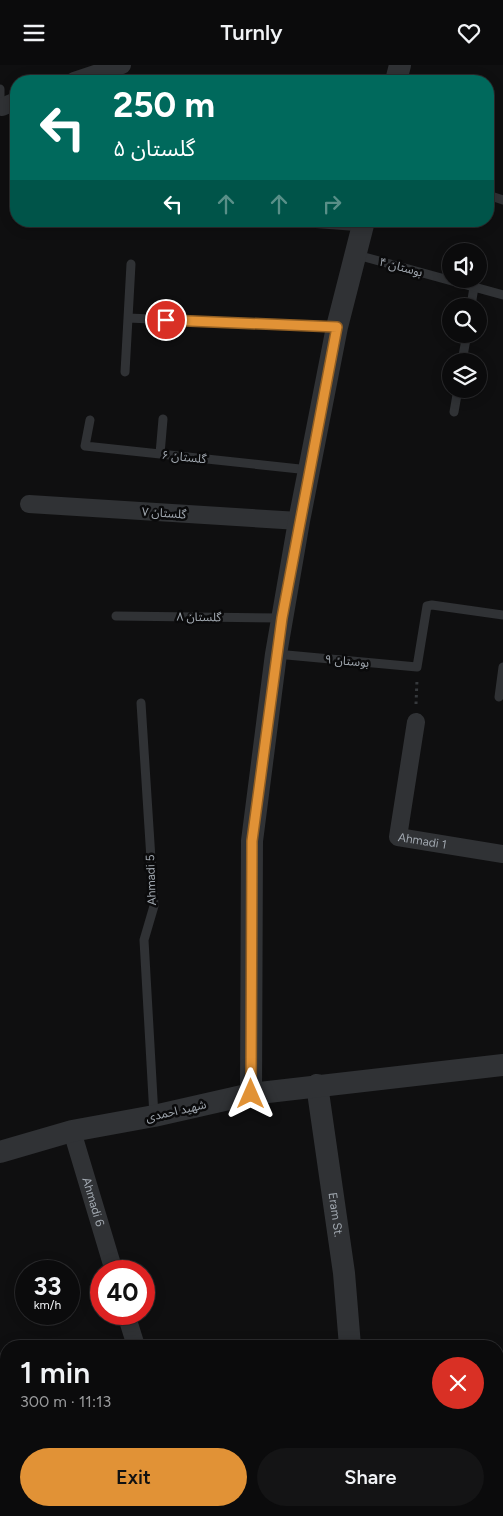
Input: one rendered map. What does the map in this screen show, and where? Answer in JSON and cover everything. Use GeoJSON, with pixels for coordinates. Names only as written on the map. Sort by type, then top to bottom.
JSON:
{"type":"FeatureCollection","features":[{"type":"Feature","properties":{"kind":"street"},"geometry":{"type":"LineString","coordinates":[[93,75],[122,65]]}},
{"type":"Feature","properties":{"kind":"street"},"geometry":{"type":"LineString","coordinates":[[251,1094],[252,841],[276,654],[299,521],[337,327],[363,227]]}},
{"type":"Feature","properties":{"kind":"street","name":"گلستان ۷"},"geometry":{"type":"LineString","coordinates":[[29,505],[299,521]]}},
{"type":"Feature","properties":{"kind":"street","name":"Ahmadi 1"},"geometry":{"type":"LineString","coordinates":[[416,722],[398,837],[503,854]]}},
{"type":"Feature","properties":{"kind":"street","name":"شهید احمدی"},"geometry":{"type":"LineString","coordinates":[[0,1152],[72,1131],[154,1116],[251,1094],[316,1085],[503,1065]]}},
{"type":"Feature","properties":{"kind":"street","name":"Eram St."},"geometry":{"type":"LineString","coordinates":[[316,1085],[344,1273],[350,1340]]}},
{"type":"Feature","properties":{"kind":"street","name":"Ahmadi 6"},"geometry":{"type":"LineString","coordinates":[[72,1131],[111,1260]]}},
{"type":"Feature","properties":{"kind":"street"},"geometry":{"type":"LineString","coordinates":[[130,1325],[134,1340]]}},
{"type":"Feature","properties":{"kind":"lane","name":"بوستان ۴"},"geometry":{"type":"LineString","coordinates":[[356,255],[442,278]]}},
{"type":"Feature","properties":{"kind":"lane"},"geometry":{"type":"LineString","coordinates":[[125,372],[132,264]]}},
{"type":"Feature","properties":{"kind":"lane","name":"بوستان ۴"},"geometry":{"type":"LineString","coordinates":[[478,288],[503,295]]}},
{"type":"Feature","properties":{"kind":"lane"},"geometry":{"type":"LineString","coordinates":[[128,318],[337,327]]}},
{"type":"Feature","properties":{"kind":"lane"},"geometry":{"type":"LineString","coordinates":[[454,412],[456,398]]}},
{"type":"Feature","properties":{"kind":"lane"},"geometry":{"type":"LineString","coordinates":[[160,454],[164,419]]}},
{"type":"Feature","properties":{"kind":"lane","name":"گلستان ۶"},"geometry":{"type":"LineString","coordinates":[[90,420],[85,446],[309,470]]}},
{"type":"Feature","properties":{"kind":"lane"},"geometry":{"type":"LineString","coordinates":[[417,667],[427,606],[432,605],[503,615]]}},
{"type":"Feature","properties":{"kind":"lane","name":"گلستان ۸"},"geometry":{"type":"LineString","coordinates":[[116,616],[282,618]]}},
{"type":"Feature","properties":{"kind":"lane","name":"بوستان ۹"},"geometry":{"type":"LineString","coordinates":[[276,654],[417,667]]}},
{"type":"Feature","properties":{"kind":"lane"},"geometry":{"type":"LineString","coordinates":[[498,697],[503,667]]}},
{"type":"Feature","properties":{"kind":"lane","name":"Ahmadi 5"},"geometry":{"type":"LineString","coordinates":[[141,703],[154,906],[144,940],[154,1116]]}},
{"type":"Feature","properties":{"kind":"path"},"geometry":{"type":"LineString","coordinates":[[416,722],[417,667]]}},
{"type":"Feature","properties":{"kind":"route"},"geometry":{"type":"LineString","coordinates":[[166,320],[337,327],[299,521],[276,654],[252,841],[251,1094]]}}]}
